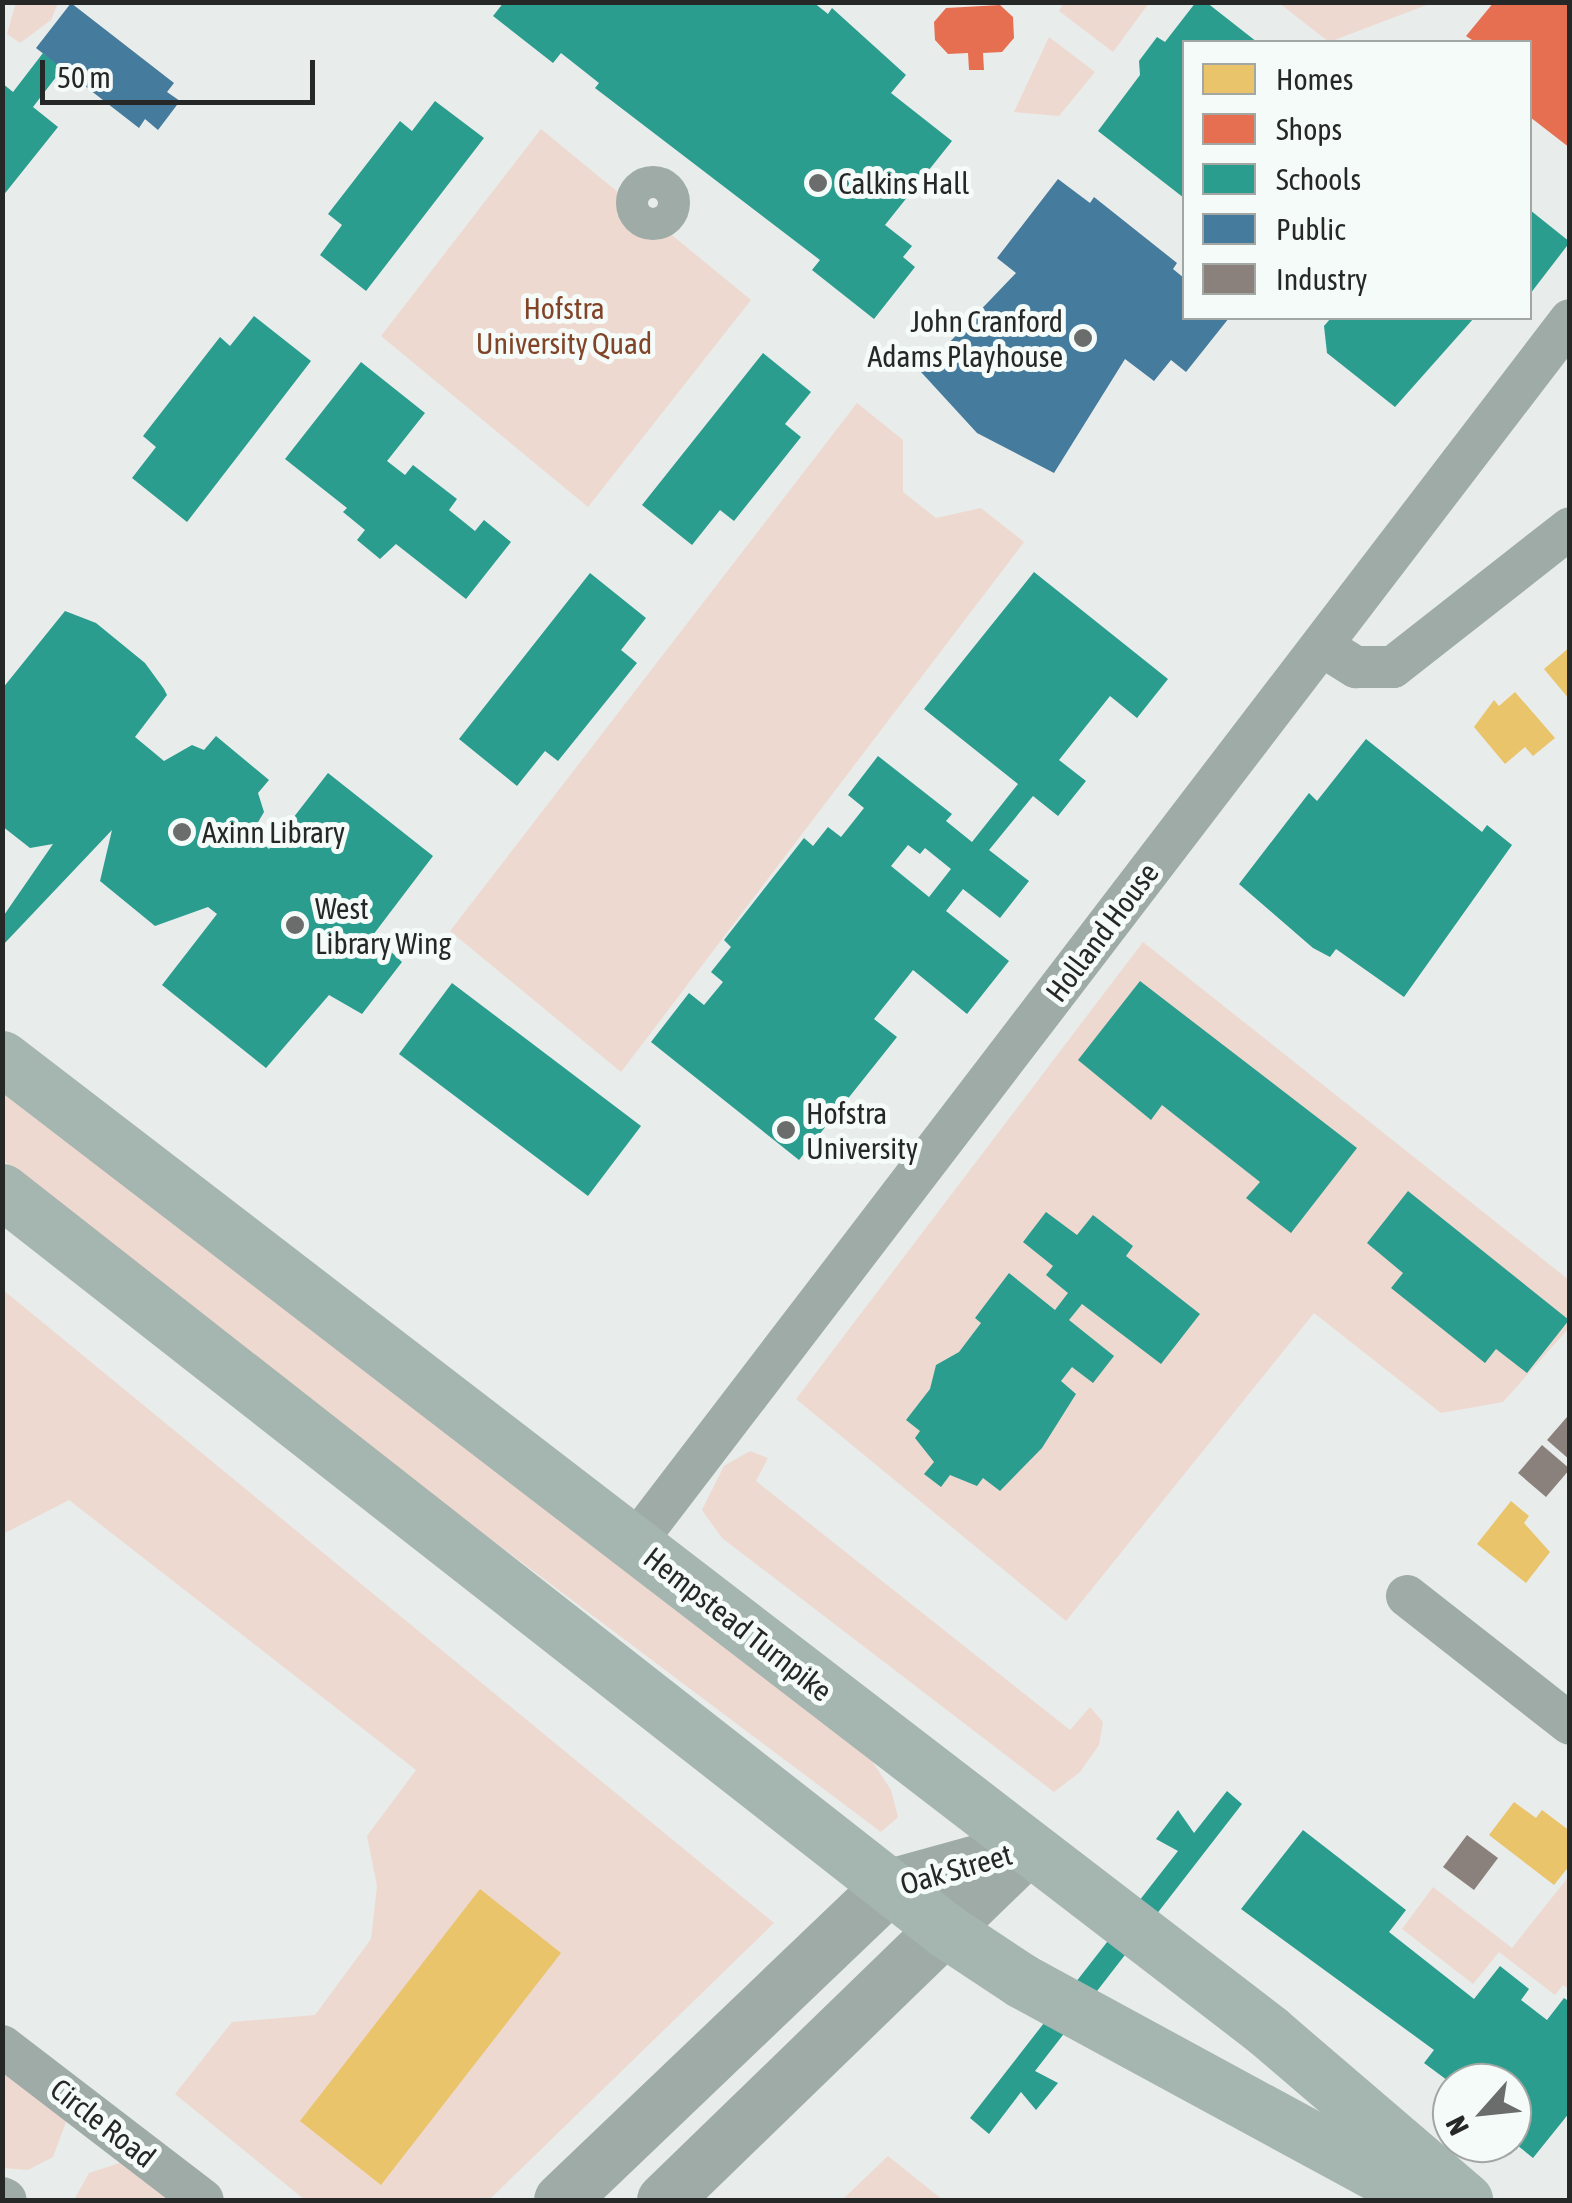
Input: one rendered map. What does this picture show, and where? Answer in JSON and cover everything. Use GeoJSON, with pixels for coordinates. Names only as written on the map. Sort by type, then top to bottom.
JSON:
{"type":"FeatureCollection","features":[{"type":"Feature","properties":{"kind":"main road","name":"Hempstead Turnpike"},"geometry":{"type":"LineString","coordinates":[[2,1058],[1268,2031],[1465,2200]]}},
{"type":"Feature","properties":{"kind":"main road"},"geometry":{"type":"LineString","coordinates":[[2,1191],[945,1930],[1022,1981],[1425,2200]]}},
{"type":"Feature","properties":{"kind":"street","name":"Holland House"},"geometry":{"type":"LineString","coordinates":[[634,1544],[1570,320]]}},
{"type":"Feature","properties":{"kind":"street"},"geometry":{"type":"LineString","coordinates":[[1322,646],[1356,667],[1393,667],[1570,528]]}},
{"type":"Feature","properties":{"kind":"street"},"geometry":{"type":"LineString","coordinates":[[1407,1596],[1570,1724]]}},
{"type":"Feature","properties":{"kind":"street","name":"Oak Street"},"geometry":{"type":"LineString","coordinates":[[561,2200],[890,1886],[1028,1848]]}},
{"type":"Feature","properties":{"kind":"street","name":"Oak Street"},"geometry":{"type":"LineString","coordinates":[[664,2200],[1028,1848]]}},
{"type":"Feature","properties":{"kind":"street","name":"Circle Road"},"geometry":{"type":"LineString","coordinates":[[2,2046],[203,2200]]}},
{"type":"Feature","properties":{"kind":"green space"},"geometry":{"type":"Polygon","coordinates":[[[16,2],[58,3],[51,20],[20,43],[7,34],[16,2]]]}},
{"type":"Feature","properties":{"kind":"green space"},"geometry":{"type":"Polygon","coordinates":[[[1064,2],[1149,3],[1113,52],[1059,11],[1064,2]]]}},
{"type":"Feature","properties":{"kind":"green space"},"geometry":{"type":"Polygon","coordinates":[[[1279,3],[1432,3],[1334,40],[1326,40],[1279,3]]]}},
{"type":"Feature","properties":{"kind":"green space"},"geometry":{"type":"Polygon","coordinates":[[[1049,37],[1095,72],[1059,116],[1014,112],[1049,37]]]}},
{"type":"Feature","properties":{"kind":"green space","name":"Hofstra University Quad"},"geometry":{"type":"Polygon","coordinates":[[[541,129],[625,198],[640,225],[662,227],[751,300],[588,507],[381,336],[541,129]]]}},
{"type":"Feature","properties":{"kind":"green space"},"geometry":{"type":"Polygon","coordinates":[[[857,403],[903,440],[903,492],[936,518],[981,508],[1024,542],[621,1072],[450,931],[857,403]]]}},
{"type":"Feature","properties":{"kind":"green space"},"geometry":{"type":"Polygon","coordinates":[[[1143,942],[1569,1280],[1569,1328],[1503,1402],[1441,1413],[1314,1313],[1066,1621],[796,1399],[1143,942]]]}},
{"type":"Feature","properties":{"kind":"green space"},"geometry":{"type":"Polygon","coordinates":[[[2,1077],[872,1761],[891,1790],[898,1817],[881,1832],[191,1314],[3,1160],[2,1077]]]}},
{"type":"Feature","properties":{"kind":"green space"},"geometry":{"type":"Polygon","coordinates":[[[2,1289],[774,1923],[489,2200],[305,2200],[175,2094],[232,2022],[315,2015],[371,1939],[377,1886],[367,1836],[416,1770],[69,1500],[3,1534],[2,1289]]]}},
{"type":"Feature","properties":{"kind":"green space"},"geometry":{"type":"Polygon","coordinates":[[[750,1451],[768,1458],[756,1481],[1070,1730],[1090,1707],[1103,1722],[1099,1745],[1080,1772],[1054,1792],[722,1538],[702,1510],[724,1466],[750,1451]]]}},
{"type":"Feature","properties":{"kind":"green space"},"geometry":{"type":"Polygon","coordinates":[[[1569,1876],[1569,1989],[1563,1985],[1555,1995],[1499,1952],[1473,1984],[1402,1929],[1433,1887],[1512,1948],[1569,1876]]]}},
{"type":"Feature","properties":{"kind":"green space"},"geometry":{"type":"Polygon","coordinates":[[[2,2054],[62,2108],[66,2122],[53,2157],[28,2170],[3,2168],[2,2054]]]}},
{"type":"Feature","properties":{"kind":"green space"},"geometry":{"type":"Polygon","coordinates":[[[888,2156],[943,2200],[842,2200],[888,2156]]]}},
{"type":"Feature","properties":{"kind":"green space"},"geometry":{"type":"Polygon","coordinates":[[[126,2161],[183,2200],[74,2200],[89,2173],[126,2161]]]}},
{"type":"Feature","properties":{"kind":"building: Homes"},"geometry":{"type":"Polygon","coordinates":[[[1570,647],[1570,700],[1544,669],[1570,647]]]}},
{"type":"Feature","properties":{"kind":"building: Homes"},"geometry":{"type":"Polygon","coordinates":[[[1515,692],[1555,738],[1533,756],[1525,747],[1505,764],[1474,727],[1494,700],[1499,706],[1515,692]]]}},
{"type":"Feature","properties":{"kind":"building: Homes"},"geometry":{"type":"Polygon","coordinates":[[[1511,1501],[1529,1516],[1524,1523],[1550,1552],[1526,1583],[1477,1544],[1511,1501]]]}},
{"type":"Feature","properties":{"kind":"building: Homes"},"geometry":{"type":"Polygon","coordinates":[[[1514,1802],[1536,1818],[1542,1810],[1570,1831],[1570,1865],[1554,1885],[1489,1835],[1514,1802]]]}},
{"type":"Feature","properties":{"kind":"building: Homes"},"geometry":{"type":"Polygon","coordinates":[[[480,1889],[561,1953],[381,2185],[300,2121],[480,1889]]]}},
{"type":"Feature","properties":{"kind":"building: Shops"},"geometry":{"type":"Polygon","coordinates":[[[1494,2],[1570,2],[1570,148],[1532,119],[1532,40],[1472,40],[1466,36],[1494,2]]]}},
{"type":"Feature","properties":{"kind":"building: Shops"},"geometry":{"type":"Polygon","coordinates":[[[1000,5],[1013,17],[1014,38],[1002,52],[983,53],[984,70],[969,70],[968,53],[948,54],[935,40],[934,22],[946,8],[1000,5]]]}},
{"type":"Feature","properties":{"kind":"building: Schools","name":"Calkins Hall"},"geometry":{"type":"Polygon","coordinates":[[[504,2],[813,2],[828,14],[832,8],[906,75],[891,93],[952,141],[885,225],[912,246],[903,257],[915,267],[874,319],[812,270],[820,260],[595,88],[599,83],[561,53],[553,63],[493,16],[504,2]]]}},
{"type":"Feature","properties":{"kind":"building: Schools"},"geometry":{"type":"Polygon","coordinates":[[[1196,2],[1206,2],[1254,40],[1182,40],[1182,196],[1098,131],[1140,75],[1139,61],[1157,37],[1165,42],[1196,2]]]}},
{"type":"Feature","properties":{"kind":"building: Schools"},"geometry":{"type":"Polygon","coordinates":[[[43,53],[63,68],[33,107],[58,127],[2,197],[2,83],[13,92],[43,53]]]}},
{"type":"Feature","properties":{"kind":"building: Schools"},"geometry":{"type":"Polygon","coordinates":[[[435,101],[484,138],[366,291],[320,255],[342,225],[328,214],[400,121],[412,131],[435,101]]]}},
{"type":"Feature","properties":{"kind":"building: Schools"},"geometry":{"type":"Polygon","coordinates":[[[1532,212],[1570,242],[1532,291],[1532,212]]]}},
{"type":"Feature","properties":{"kind":"building: Schools"},"geometry":{"type":"Polygon","coordinates":[[[254,316],[311,361],[187,522],[132,478],[156,447],[143,436],[220,337],[230,346],[254,316]]]}},
{"type":"Feature","properties":{"kind":"building: Schools"},"geometry":{"type":"Polygon","coordinates":[[[1329,320],[1472,320],[1395,407],[1327,353],[1324,326],[1329,320]]]}},
{"type":"Feature","properties":{"kind":"building: Schools"},"geometry":{"type":"Polygon","coordinates":[[[763,353],[811,392],[785,424],[801,437],[734,521],[720,510],[692,545],[642,505],[763,353]]]}},
{"type":"Feature","properties":{"kind":"building: Schools"},"geometry":{"type":"Polygon","coordinates":[[[361,362],[425,413],[387,461],[405,475],[413,465],[457,499],[449,510],[475,531],[484,520],[511,542],[466,599],[396,544],[380,559],[357,540],[365,530],[343,512],[347,508],[285,459],[361,362]]]}},
{"type":"Feature","properties":{"kind":"building: Schools"},"geometry":{"type":"Polygon","coordinates":[[[1034,572],[1168,679],[1137,718],[1110,696],[1059,760],[1086,781],[1058,816],[1033,796],[989,850],[1029,881],[1000,918],[963,889],[946,911],[1009,961],[967,1014],[913,970],[874,1019],[897,1037],[799,1160],[651,1042],[689,993],[704,1005],[723,982],[711,972],[731,947],[724,940],[804,838],[813,846],[828,827],[841,837],[864,808],[848,795],[878,756],[952,814],[946,821],[972,842],[1018,784],[924,709],[1034,572]],[[908,845],[891,866],[929,897],[951,869],[925,848],[920,854],[908,845]]]}},
{"type":"Feature","properties":{"kind":"building: Schools"},"geometry":{"type":"Polygon","coordinates":[[[590,573],[646,618],[621,650],[637,663],[558,761],[545,751],[517,786],[459,739],[590,573]]]}},
{"type":"Feature","properties":{"kind":"building: Schools"},"geometry":{"type":"Polygon","coordinates":[[[65,611],[96,623],[145,663],[164,689],[167,695],[135,737],[164,761],[192,745],[204,750],[216,736],[269,780],[258,793],[264,812],[251,834],[269,849],[328,773],[433,856],[373,935],[402,962],[362,1014],[329,995],[266,1068],[162,985],[217,914],[208,907],[155,926],[100,881],[112,830],[2,946],[2,918],[53,844],[30,848],[2,826],[2,689],[65,611]]]}},
{"type":"Feature","properties":{"kind":"building: Schools"},"geometry":{"type":"Polygon","coordinates":[[[1366,739],[1482,832],[1487,825],[1512,845],[1404,997],[1336,949],[1330,957],[1313,948],[1239,884],[1309,793],[1317,801],[1366,739]]]}},
{"type":"Feature","properties":{"kind":"building: Schools"},"geometry":{"type":"Polygon","coordinates":[[[1140,981],[1357,1148],[1291,1233],[1246,1198],[1260,1182],[1162,1105],[1151,1120],[1078,1060],[1140,981]]]}},
{"type":"Feature","properties":{"kind":"building: Schools"},"geometry":{"type":"Polygon","coordinates":[[[452,983],[641,1126],[588,1196],[399,1054],[452,983]]]}},
{"type":"Feature","properties":{"kind":"building: Schools"},"geometry":{"type":"Polygon","coordinates":[[[1408,1191],[1569,1320],[1527,1373],[1496,1349],[1485,1363],[1391,1288],[1403,1273],[1367,1243],[1408,1191]]]}},
{"type":"Feature","properties":{"kind":"building: Schools"},"geometry":{"type":"Polygon","coordinates":[[[1046,1212],[1077,1235],[1093,1215],[1133,1246],[1126,1256],[1200,1314],[1161,1364],[1082,1304],[1069,1320],[1114,1356],[1093,1383],[1072,1367],[1061,1381],[1076,1394],[1042,1448],[1000,1491],[983,1478],[977,1486],[950,1475],[941,1487],[924,1474],[934,1462],[915,1438],[920,1431],[906,1420],[930,1389],[936,1365],[959,1352],[981,1323],[975,1318],[1009,1273],[1055,1310],[1068,1293],[1046,1275],[1053,1266],[1023,1242],[1046,1212]]]}},
{"type":"Feature","properties":{"kind":"building: Schools"},"geometry":{"type":"Polygon","coordinates":[[[1227,1791],[1242,1804],[1035,2071],[1058,2083],[1036,2110],[1021,2092],[989,2134],[970,2118],[1178,1851],[1156,1839],[1178,1810],[1194,1833],[1227,1791]]]}},
{"type":"Feature","properties":{"kind":"building: Schools"},"geometry":{"type":"Polygon","coordinates":[[[1303,1830],[1406,1910],[1389,1932],[1474,1999],[1500,1966],[1529,1989],[1521,2000],[1547,2020],[1564,1998],[1570,2002],[1570,2112],[1533,2158],[1532,2063],[1432,2063],[1432,2069],[1424,2063],[1434,2050],[1241,1909],[1303,1830]]]}},
{"type":"Feature","properties":{"kind":"building: Public"},"geometry":{"type":"Polygon","coordinates":[[[71,3],[174,83],[167,92],[180,101],[158,130],[145,119],[139,128],[36,48],[71,3]]]}},
{"type":"Feature","properties":{"kind":"building: Public","name":"John Cranford Adams Playhouse"},"geometry":{"type":"Polygon","coordinates":[[[1058,179],[1090,203],[1094,197],[1177,263],[1173,269],[1182,276],[1182,320],[1227,320],[1186,372],[1171,360],[1154,381],[1125,359],[1054,473],[977,433],[921,372],[1016,273],[997,258],[1058,179]]]}},
{"type":"Feature","properties":{"kind":"building: Industry"},"geometry":{"type":"Polygon","coordinates":[[[1567,1417],[1570,1420],[1570,1460],[1547,1440],[1567,1417]]]}},
{"type":"Feature","properties":{"kind":"building: Industry"},"geometry":{"type":"Polygon","coordinates":[[[1542,1445],[1570,1469],[1546,1497],[1518,1473],[1542,1445]]]}},
{"type":"Feature","properties":{"kind":"building: Industry"},"geometry":{"type":"Polygon","coordinates":[[[1467,1835],[1498,1858],[1474,1890],[1443,1867],[1467,1835]]]}},
{"type":"Feature","properties":{"kind":"place","name":"Calkins Hall"},"geometry":{"type":"Point","coordinates":[818,183]}},
{"type":"Feature","properties":{"kind":"place","name":"John Cranford Adams Playhouse"},"geometry":{"type":"Point","coordinates":[1083,338]}},
{"type":"Feature","properties":{"kind":"place","name":"Axinn Library"},"geometry":{"type":"Point","coordinates":[182,832]}},
{"type":"Feature","properties":{"kind":"place","name":"West Library Wing"},"geometry":{"type":"Point","coordinates":[295,925]}},
{"type":"Feature","properties":{"kind":"place","name":"Hofstra University"},"geometry":{"type":"Point","coordinates":[786,1130]}}]}
